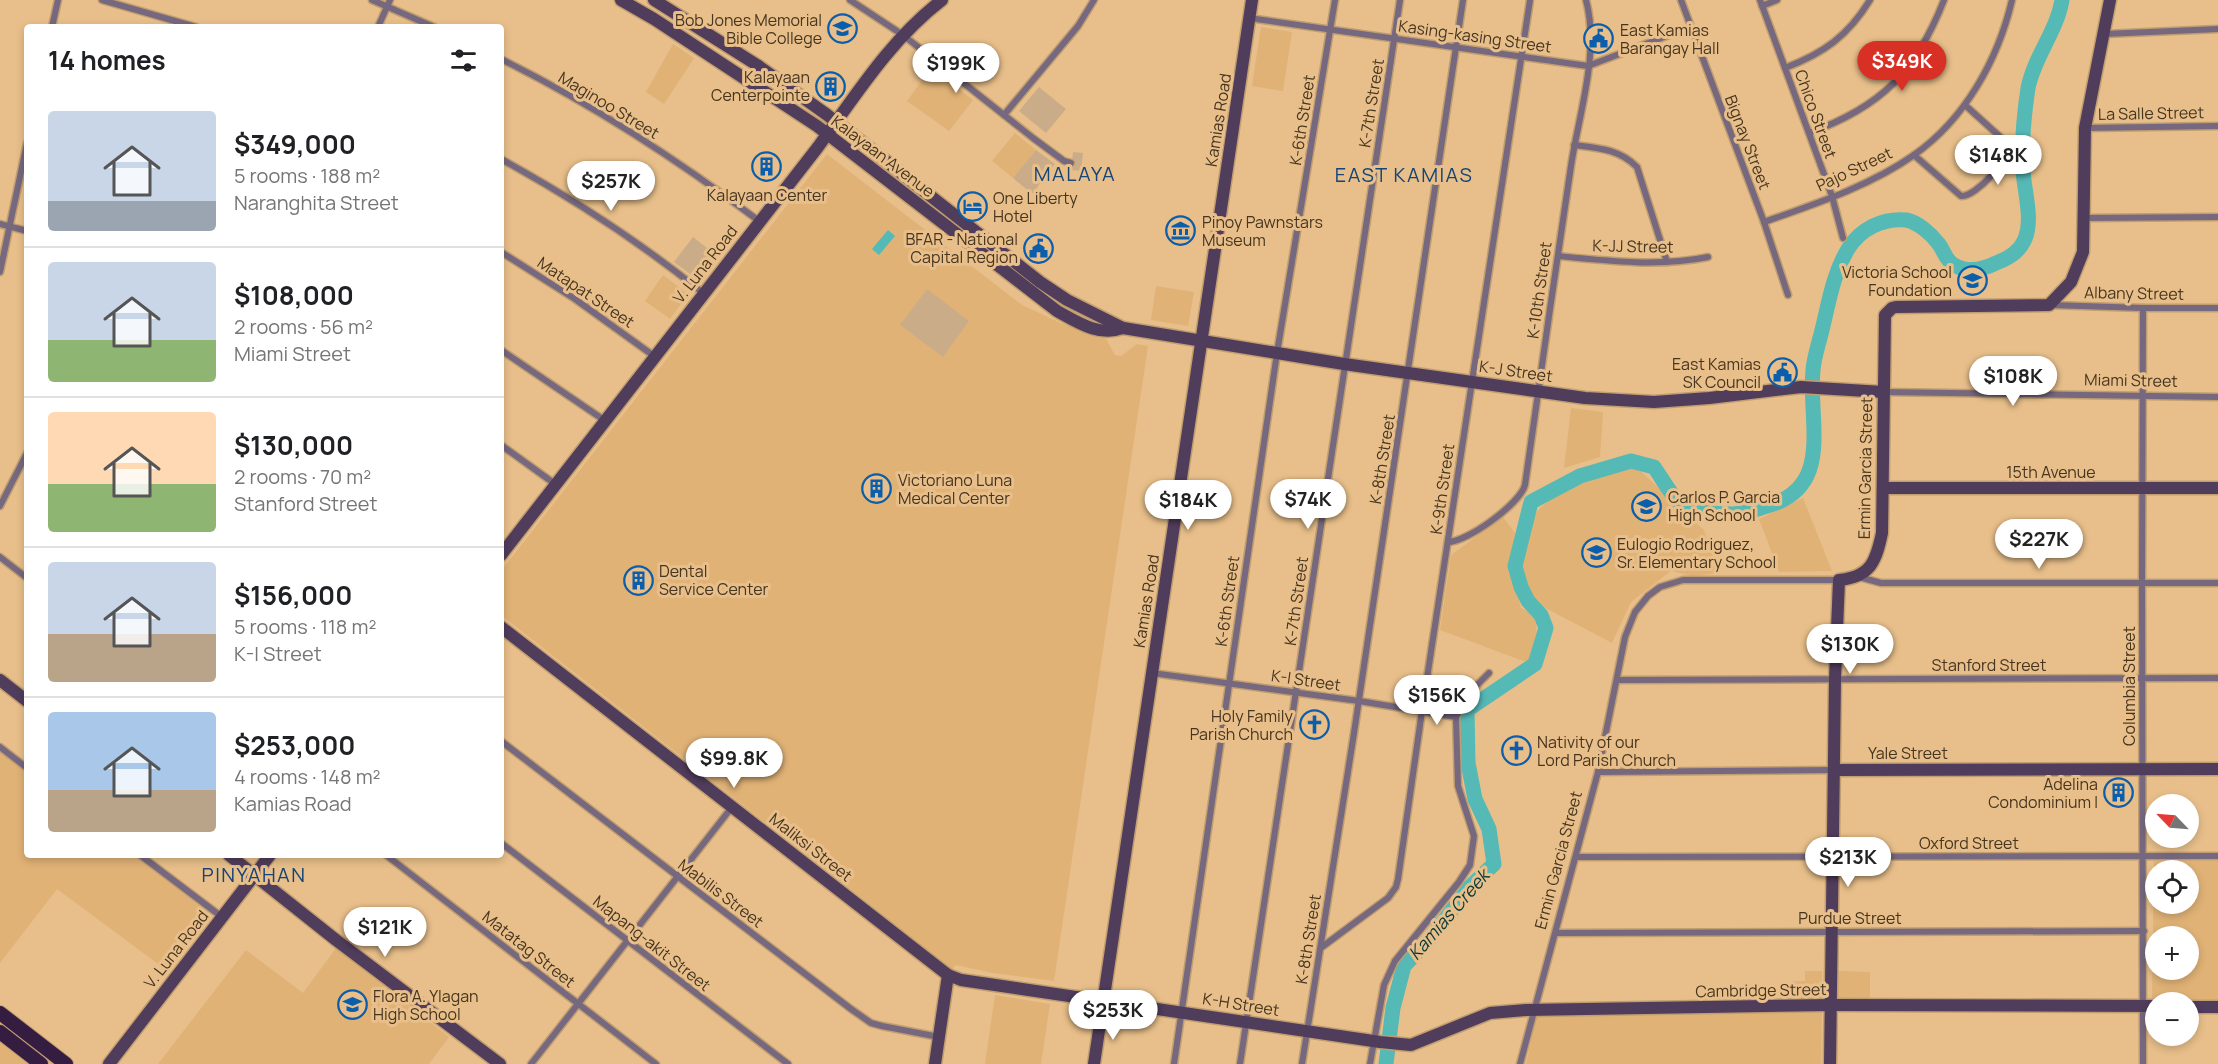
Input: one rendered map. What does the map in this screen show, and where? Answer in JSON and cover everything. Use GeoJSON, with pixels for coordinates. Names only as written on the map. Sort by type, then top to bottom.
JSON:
{"type":"FeatureCollection","features":[{"type":"Feature","properties":{"kind":"main road"},"geometry":{"type":"LineString","coordinates":[[0,1013],[66,1064]]}},
{"type":"Feature","properties":{"kind":"main road"},"geometry":{"type":"LineString","coordinates":[[0,1032],[41,1064]]}},
{"type":"Feature","properties":{"kind":"street"},"geometry":{"type":"LineString","coordinates":[[53,24],[58,0]]}},
{"type":"Feature","properties":{"kind":"street"},"geometry":{"type":"LineString","coordinates":[[102,0],[186,24]]}},
{"type":"Feature","properties":{"kind":"street"},"geometry":{"type":"LineString","coordinates":[[372,0],[388,3],[428,24]]}},
{"type":"Feature","properties":{"kind":"street","name":"Kalayaan Avenue"},"geometry":{"type":"LineString","coordinates":[[621,0],[698,46],[827,135],[1057,311],[1097,330],[1115,331],[1123,328]]}},
{"type":"Feature","properties":{"kind":"street","name":"Kalayaan Avenue"},"geometry":{"type":"LineString","coordinates":[[654,0],[757,65],[836,122],[1040,282],[1067,300],[1123,328],[1202,340]]}},
{"type":"Feature","properties":{"kind":"street"},"geometry":{"type":"LineString","coordinates":[[850,0],[903,35],[1004,115],[1058,156],[1071,163]]}},
{"type":"Feature","properties":{"kind":"street","name":"V. Luna Road"},"geometry":{"type":"LineString","coordinates":[[504,551],[903,35],[942,0]]}},
{"type":"Feature","properties":{"kind":"street"},"geometry":{"type":"LineString","coordinates":[[1004,115],[1078,26],[1094,0]]}},
{"type":"Feature","properties":{"kind":"street","name":"Kamias Road"},"geometry":{"type":"LineString","coordinates":[[1094,1064],[1252,0]]}},
{"type":"Feature","properties":{"kind":"street","name":"K-6th Street"},"geometry":{"type":"LineString","coordinates":[[1174,1064],[1277,353],[1335,0]]}},
{"type":"Feature","properties":{"kind":"street","name":"K-7th Street"},"geometry":{"type":"LineString","coordinates":[[1240,1064],[1400,0]]}},
{"type":"Feature","properties":{"kind":"street","name":"K-8th Street"},"geometry":{"type":"LineString","coordinates":[[1302,1064],[1322,947],[1463,0]]}},
{"type":"Feature","properties":{"kind":"street","name":"K-9th Street"},"geometry":{"type":"LineString","coordinates":[[1322,947],[1388,898],[1396,887],[1530,0]]}},
{"type":"Feature","properties":{"kind":"street","name":"K-10th Street"},"geometry":{"type":"LineString","coordinates":[[1448,542],[1459,541],[1504,511],[1521,496],[1525,485],[1574,145],[1588,66],[1591,19],[1586,0]]}},
{"type":"Feature","properties":{"kind":"street","name":"Bignay Street"},"geometry":{"type":"LineString","coordinates":[[1681,0],[1764,222],[1788,295]]}},
{"type":"Feature","properties":{"kind":"street"},"geometry":{"type":"LineString","coordinates":[[1761,3],[1777,0]]}},
{"type":"Feature","properties":{"kind":"street"},"geometry":{"type":"LineString","coordinates":[[1785,68],[1828,48],[1846,33],[1870,0]]}},
{"type":"Feature","properties":{"kind":"street"},"geometry":{"type":"LineString","coordinates":[[1809,133],[1841,121],[1868,106],[1893,84],[1915,59],[1944,0]]}},
{"type":"Feature","properties":{"kind":"street","name":"Pajo Street"},"geometry":{"type":"LineString","coordinates":[[1764,222],[1869,181],[1914,154],[1965,105],[1986,71],[2006,27],[2012,0]]}},
{"type":"Feature","properties":{"kind":"street"},"geometry":{"type":"LineString","coordinates":[[2049,305],[2071,282],[2083,252],[2085,128],[2110,0]]}},
{"type":"Feature","properties":{"kind":"street"},"geometry":{"type":"LineString","coordinates":[[379,24],[388,3]]}},
{"type":"Feature","properties":{"kind":"street","name":"Chico Street"},"geometry":{"type":"LineString","coordinates":[[1761,3],[1832,196],[1843,238]]}},
{"type":"Feature","properties":{"kind":"street","name":"Kasing-kasing Street"},"geometry":{"type":"LineString","coordinates":[[1250,18],[1588,66],[1690,27]]}},
{"type":"Feature","properties":{"kind":"street"},"geometry":{"type":"LineString","coordinates":[[2105,34],[2218,29]]}},
{"type":"Feature","properties":{"kind":"street","name":"Maginoo Street"},"geometry":{"type":"LineString","coordinates":[[504,61],[619,126],[674,161],[759,221]]}},
{"type":"Feature","properties":{"kind":"street"},"geometry":{"type":"LineString","coordinates":[[1914,154],[1961,196],[1970,195],[1989,179],[2009,148],[2007,143],[1965,105]]}},
{"type":"Feature","properties":{"kind":"street","name":"La Salle Street"},"geometry":{"type":"LineString","coordinates":[[2085,128],[2218,126]]}},
{"type":"Feature","properties":{"kind":"street"},"geometry":{"type":"LineString","coordinates":[[1574,145],[1618,152],[1637,167],[1667,262]]}},
{"type":"Feature","properties":{"kind":"street"},"geometry":{"type":"LineString","coordinates":[[0,272],[24,161]]}},
{"type":"Feature","properties":{"kind":"street"},"geometry":{"type":"LineString","coordinates":[[504,161],[591,213],[649,252],[703,293]]}},
{"type":"Feature","properties":{"kind":"street"},"geometry":{"type":"LineString","coordinates":[[2084,218],[2218,217]]}},
{"type":"Feature","properties":{"kind":"street"},"geometry":{"type":"LineString","coordinates":[[0,224],[24,230]]}},
{"type":"Feature","properties":{"kind":"street","name":"Matapat Street"},"geometry":{"type":"LineString","coordinates":[[504,254],[575,299],[654,357]]}},
{"type":"Feature","properties":{"kind":"street","name":"K-JJ Street"},"geometry":{"type":"LineString","coordinates":[[1558,256],[1612,262],[1667,262],[1708,257]]}},
{"type":"Feature","properties":{"kind":"street","name":"Albany Street"},"geometry":{"type":"LineString","coordinates":[[2049,305],[2218,308]]}},
{"type":"Feature","properties":{"kind":"street","name":"Ermin Garcia Street"},"geometry":{"type":"LineString","coordinates":[[1520,1064],[1598,772],[1625,637],[1635,612],[1648,596],[1660,587],[1683,580],[1839,580],[1866,572],[1877,556],[1882,533],[1884,321],[1886,315],[1892,308],[2049,305]]}},
{"type":"Feature","properties":{"kind":"street","name":"Columbia Street"},"geometry":{"type":"LineString","coordinates":[[2143,308],[2143,1064]]}},
{"type":"Feature","properties":{"kind":"street","name":"K-J Street"},"geometry":{"type":"LineString","coordinates":[[1202,340],[1408,374],[1599,399],[1645,402],[1731,396],[1801,387],[1829,388]]}},
{"type":"Feature","properties":{"kind":"street"},"geometry":{"type":"LineString","coordinates":[[504,352],[604,420]]}},
{"type":"Feature","properties":{"kind":"street","name":"Miami Street"},"geometry":{"type":"LineString","coordinates":[[1829,388],[1883,392],[2218,397]]}},
{"type":"Feature","properties":{"kind":"street"},"geometry":{"type":"LineString","coordinates":[[504,447],[555,484]]}},
{"type":"Feature","properties":{"kind":"street"},"geometry":{"type":"LineString","coordinates":[[0,506],[24,460]]}},
{"type":"Feature","properties":{"kind":"street"},"geometry":{"type":"LineString","coordinates":[[19,471],[24,475]]}},
{"type":"Feature","properties":{"kind":"street","name":"15th Avenue"},"geometry":{"type":"LineString","coordinates":[[1883,488],[2218,488]]}},
{"type":"Feature","properties":{"kind":"street"},"geometry":{"type":"LineString","coordinates":[[0,557],[24,577]]}},
{"type":"Feature","properties":{"kind":"street"},"geometry":{"type":"LineString","coordinates":[[1857,576],[1881,583],[2218,583]]}},
{"type":"Feature","properties":{"kind":"street"},"geometry":{"type":"LineString","coordinates":[[1830,1064],[1835,679],[1839,580]]}},
{"type":"Feature","properties":{"kind":"street","name":"Maliksi Street"},"geometry":{"type":"LineString","coordinates":[[504,629],[948,975],[961,980],[1103,1001]]}},
{"type":"Feature","properties":{"kind":"street","name":"K-I Street"},"geometry":{"type":"LineString","coordinates":[[1152,673],[1359,700],[1456,717]]}},
{"type":"Feature","properties":{"kind":"street"},"geometry":{"type":"LineString","coordinates":[[1370,1064],[1377,1042],[1384,985],[1395,961],[1470,865],[1474,836],[1458,786],[1456,717],[1468,694],[1489,673]]}},
{"type":"Feature","properties":{"kind":"street","name":"Stanford Street"},"geometry":{"type":"LineString","coordinates":[[1617,680],[2218,678]]}},
{"type":"Feature","properties":{"kind":"street"},"geometry":{"type":"LineString","coordinates":[[0,680],[24,699]]}},
{"type":"Feature","properties":{"kind":"street","name":"Mabilis Street"},"geometry":{"type":"LineString","coordinates":[[504,743],[851,1009],[872,1023],[939,1037]]}},
{"type":"Feature","properties":{"kind":"street"},"geometry":{"type":"LineString","coordinates":[[0,747],[24,766]]}},
{"type":"Feature","properties":{"kind":"street","name":"Yale Street"},"geometry":{"type":"LineString","coordinates":[[1598,772],[2218,769]]}},
{"type":"Feature","properties":{"kind":"street"},"geometry":{"type":"LineString","coordinates":[[531,1064],[732,807]]}},
{"type":"Feature","properties":{"kind":"street","name":"Mapang-akit Street"},"geometry":{"type":"LineString","coordinates":[[504,845],[788,1064]]}},
{"type":"Feature","properties":{"kind":"street","name":"Oxford Street"},"geometry":{"type":"LineString","coordinates":[[1576,857],[2218,856]]}},
{"type":"Feature","properties":{"kind":"street"},"geometry":{"type":"LineString","coordinates":[[144,858],[222,917]]}},
{"type":"Feature","properties":{"kind":"street"},"geometry":{"type":"LineString","coordinates":[[233,858],[336,940],[500,1064]]}},
{"type":"Feature","properties":{"kind":"street","name":"V. Luna Road"},"geometry":{"type":"LineString","coordinates":[[109,1064],[268,858]]}},
{"type":"Feature","properties":{"kind":"street","name":"Matatag Street"},"geometry":{"type":"LineString","coordinates":[[390,858],[656,1064]]}},
{"type":"Feature","properties":{"kind":"street","name":"Purdue Street"},"geometry":{"type":"LineString","coordinates":[[1556,933],[2144,931]]}},
{"type":"Feature","properties":{"kind":"street"},"geometry":{"type":"LineString","coordinates":[[935,1064],[948,975]]}},
{"type":"Feature","properties":{"kind":"street","name":"K-H Street"},"geometry":{"type":"LineString","coordinates":[[1103,1001],[1377,1042]]}},
{"type":"Feature","properties":{"kind":"street","name":"Cambridge Street"},"geometry":{"type":"LineString","coordinates":[[1377,1042],[1411,1045],[1490,1013],[1831,1005],[2142,1006]]}},
{"type":"Feature","properties":{"kind":"street"},"geometry":{"type":"LineString","coordinates":[[2199,1007],[2218,1007]]}},
{"type":"Feature","properties":{"kind":"shaded area"},"geometry":{"type":"Polygon","coordinates":[[[1261,27],[1292,32],[1283,91],[1252,86],[1261,27]]]}},
{"type":"Feature","properties":{"kind":"shaded area"},"geometry":{"type":"Polygon","coordinates":[[[673,44],[694,58],[664,104],[646,92],[673,44]]]}},
{"type":"Feature","properties":{"kind":"shaded area"},"geometry":{"type":"Polygon","coordinates":[[[931,68],[973,100],[949,131],[907,101],[931,68]]]}},
{"type":"Feature","properties":{"kind":"shaded area"},"geometry":{"type":"Polygon","coordinates":[[[1039,87],[1066,109],[1046,133],[1019,111],[1039,87]]]}},
{"type":"Feature","properties":{"kind":"shaded area"},"geometry":{"type":"Polygon","coordinates":[[[1015,133],[1036,150],[1013,178],[992,161],[1015,133]]]}},
{"type":"Feature","properties":{"kind":"shaded area"},"geometry":{"type":"Polygon","coordinates":[[[1036,150],[1055,164],[1032,194],[1013,178],[1036,150]]]}},
{"type":"Feature","properties":{"kind":"shaded area"},"geometry":{"type":"Polygon","coordinates":[[[1073,152],[1083,153],[1081,171],[1071,170],[1073,152]]]}},
{"type":"Feature","properties":{"kind":"shaded area"},"geometry":{"type":"Polygon","coordinates":[[[827,154],[1022,305],[1063,324],[1105,337],[1115,355],[1121,356],[1137,344],[1148,346],[1054,981],[993,973],[956,965],[952,969],[504,617],[504,567],[827,154]]]}},
{"type":"Feature","properties":{"kind":"shaded area"},"geometry":{"type":"Polygon","coordinates":[[[693,237],[717,256],[698,280],[674,262],[693,237]]]}},
{"type":"Feature","properties":{"kind":"shaded area"},"geometry":{"type":"Polygon","coordinates":[[[663,275],[688,294],[670,319],[645,301],[663,275]]]}},
{"type":"Feature","properties":{"kind":"shaded area"},"geometry":{"type":"Polygon","coordinates":[[[1156,286],[1194,292],[1188,326],[1151,320],[1156,286]]]}},
{"type":"Feature","properties":{"kind":"shaded area"},"geometry":{"type":"Polygon","coordinates":[[[927,289],[969,321],[943,357],[900,325],[927,289]]]}},
{"type":"Feature","properties":{"kind":"shaded area"},"geometry":{"type":"Polygon","coordinates":[[[1571,408],[1603,412],[1600,457],[1564,468],[1571,408]]]}},
{"type":"Feature","properties":{"kind":"shaded area","name":"Eulogio Rodriguez, Sr. Elementary School"},"geometry":{"type":"Polygon","coordinates":[[[1633,464],[1704,530],[1719,573],[1693,576],[1671,571],[1631,602],[1612,643],[1534,602],[1521,581],[1518,565],[1529,519],[1555,494],[1633,464]]]}},
{"type":"Feature","properties":{"kind":"shaded area"},"geometry":{"type":"Polygon","coordinates":[[[1803,498],[1832,571],[1779,572],[1759,519],[1803,498]]]}},
{"type":"Feature","properties":{"kind":"shaded area"},"geometry":{"type":"Polygon","coordinates":[[[1503,517],[1515,533],[1513,574],[1521,608],[1535,615],[1538,644],[1529,663],[1440,630],[1451,555],[1503,517]]]}},
{"type":"Feature","properties":{"kind":"shaded area"},"geometry":{"type":"Polygon","coordinates":[[[0,751],[24,769],[24,858],[141,858],[210,910],[165,969],[57,889],[0,963],[0,751]]]}},
{"type":"Feature","properties":{"kind":"shaded area"},"geometry":{"type":"Polygon","coordinates":[[[2199,860],[2218,860],[2218,1002],[2199,1002],[2199,992],[2152,992],[2152,980],[2199,980],[2199,926],[2153,926],[2153,914],[2199,914],[2199,860]]]}},
{"type":"Feature","properties":{"kind":"shaded area"},"geometry":{"type":"Polygon","coordinates":[[[336,948],[449,1037],[429,1064],[158,1064],[246,950],[303,993],[336,948]]]}},
{"type":"Feature","properties":{"kind":"shaded area"},"geometry":{"type":"Polygon","coordinates":[[[1805,971],[1822,971],[1822,998],[1792,998],[1792,981],[1805,981],[1805,971]]]}},
{"type":"Feature","properties":{"kind":"shaded area"},"geometry":{"type":"Polygon","coordinates":[[[1838,971],[1870,972],[1870,999],[1838,999],[1838,971]]]}},
{"type":"Feature","properties":{"kind":"shaded area"},"geometry":{"type":"Polygon","coordinates":[[[995,995],[1050,1004],[1041,1064],[985,1064],[995,995]]]}},
{"type":"Feature","properties":{"kind":"shaded area"},"geometry":{"type":"Polygon","coordinates":[[[1822,1012],[1821,1064],[1526,1064],[1537,1013],[1822,1012]]]}},
{"type":"Feature","properties":{"kind":"shaded area"},"geometry":{"type":"Polygon","coordinates":[[[0,1022],[54,1064],[0,1064],[0,1022]]]}},
{"type":"Feature","properties":{"kind":"water"},"geometry":{"type":"Polygon","coordinates":[[[888,230],[895,236],[879,255],[872,249],[888,230]]]}},
{"type":"Feature","properties":{"kind":"waterway","name":"Kamias Creek"},"geometry":{"type":"LineString","coordinates":[[1386,1064],[1393,1008],[1404,966],[1428,941],[1470,887],[1494,864],[1489,829],[1475,799],[1468,763],[1467,710],[1535,664],[1546,628],[1541,615],[1528,601],[1515,566],[1531,502],[1580,476],[1631,461],[1654,467],[1669,490],[1688,509],[1710,513],[1748,512],[1786,498],[1801,486],[1809,470],[1813,452],[1814,360],[1835,278],[1853,242],[1872,226],[1880,223],[1897,220],[1911,221],[1932,236],[1951,263],[1970,270],[2004,259],[2016,252],[2022,245],[2028,224],[2022,150],[2028,88],[2062,0]]}},
{"type":"Feature","properties":{"kind":"place","name":"Bob Jones Memorial Bible College"},"geometry":{"type":"Point","coordinates":[843,29]}},
{"type":"Feature","properties":{"kind":"place","name":"East Kamias Barangay Hall"},"geometry":{"type":"Point","coordinates":[1599,39]}},
{"type":"Feature","properties":{"kind":"place","name":"Kalayaan Centerpointe"},"geometry":{"type":"Point","coordinates":[831,86]}},
{"type":"Feature","properties":{"kind":"place","name":"Kalayaan Center"},"geometry":{"type":"Point","coordinates":[767,167]}},
{"type":"Feature","properties":{"kind":"place","name":"One Liberty Hotel"},"geometry":{"type":"Point","coordinates":[972,207]}},
{"type":"Feature","properties":{"kind":"place","name":"Pinoy Pawnstars Museum"},"geometry":{"type":"Point","coordinates":[1181,231]}},
{"type":"Feature","properties":{"kind":"place","name":"BFAR - National Capital Region"},"geometry":{"type":"Point","coordinates":[1039,248]}},
{"type":"Feature","properties":{"kind":"place","name":"Victoria School Foundation"},"geometry":{"type":"Point","coordinates":[1973,281]}},
{"type":"Feature","properties":{"kind":"place","name":"East Kamias SK Council"},"geometry":{"type":"Point","coordinates":[1782,373]}},
{"type":"Feature","properties":{"kind":"place","name":"Victoriano Luna Medical Center"},"geometry":{"type":"Point","coordinates":[877,489]}},
{"type":"Feature","properties":{"kind":"place","name":"Carlos P. Garcia High School"},"geometry":{"type":"Point","coordinates":[1647,506]}},
{"type":"Feature","properties":{"kind":"place","name":"Eulogio Rodriguez, Sr. Elementary School"},"geometry":{"type":"Point","coordinates":[1596,553]}},
{"type":"Feature","properties":{"kind":"place","name":"Dental Service Center"},"geometry":{"type":"Point","coordinates":[638,580]}},
{"type":"Feature","properties":{"kind":"place","name":"Holy Family Parish Church"},"geometry":{"type":"Point","coordinates":[1314,725]}},
{"type":"Feature","properties":{"kind":"place","name":"Nativity of our Lord Parish Church"},"geometry":{"type":"Point","coordinates":[1516,751]}},
{"type":"Feature","properties":{"kind":"place","name":"Adelina Condominium I"},"geometry":{"type":"Point","coordinates":[2119,793]}},
{"type":"Feature","properties":{"kind":"place","name":"Flora A. Ylagan High School"},"geometry":{"type":"Point","coordinates":[352,1005]}},
{"type":"Feature","properties":{"kind":"district","name":"MALAYA"},"geometry":{"type":"Point","coordinates":[1075,174]}},
{"type":"Feature","properties":{"kind":"district","name":"EAST KAMIAS"},"geometry":{"type":"Point","coordinates":[1404,175]}},
{"type":"Feature","properties":{"kind":"district","name":"PINYAHAN"},"geometry":{"type":"Point","coordinates":[254,875]}}]}
